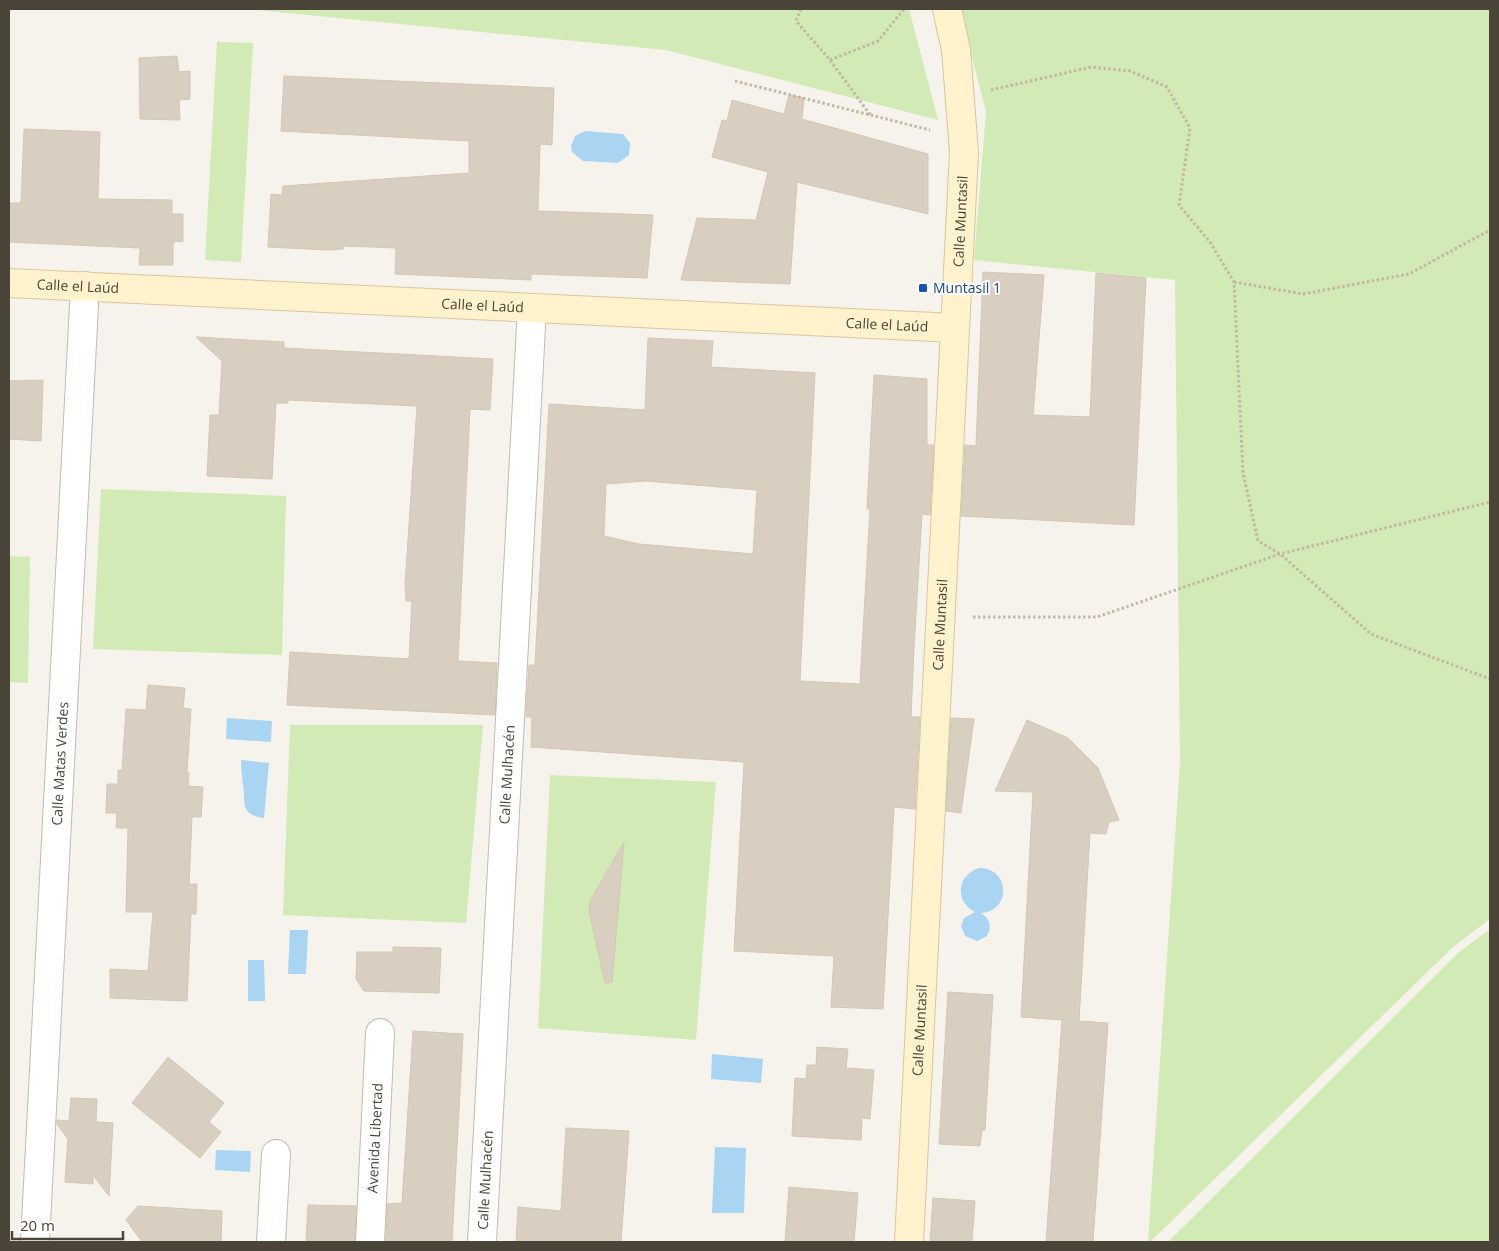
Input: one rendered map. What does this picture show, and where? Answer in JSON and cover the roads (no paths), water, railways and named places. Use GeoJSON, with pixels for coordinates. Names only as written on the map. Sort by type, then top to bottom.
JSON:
{"type":"FeatureCollection","features":[{"type":"Feature","properties":{"kind":"street","name":"Calle Muntasil"},"geometry":{"type":"LineString","coordinates":[[909,1242],[964,152],[956,50],[947,9]]}},
{"type":"Feature","properties":{"kind":"street","name":"Calle el Laúd"},"geometry":{"type":"LineString","coordinates":[[9,283],[955,328]]}},
{"type":"Feature","properties":{"kind":"street","name":"Calle Matas Verdes"},"geometry":{"type":"LineString","coordinates":[[35,1242],[85,286]]}},
{"type":"Feature","properties":{"kind":"street","name":"Calle Mulhacén"},"geometry":{"type":"LineString","coordinates":[[482,1242],[532,308]]}},
{"type":"Feature","properties":{"kind":"street","name":"Avenida Libertad"},"geometry":{"type":"LineString","coordinates":[[370,1242],[380,1034]]}},
{"type":"Feature","properties":{"kind":"street"},"geometry":{"type":"LineString","coordinates":[[271,1242],[276,1154]]}},
{"type":"Feature","properties":{"kind":"water"},"geometry":{"type":"Polygon","coordinates":[[[585,131],[623,134],[630,143],[629,155],[618,163],[583,161],[572,152],[571,146],[575,136],[585,131]]]}},
{"type":"Feature","properties":{"kind":"water"},"geometry":{"type":"Polygon","coordinates":[[[227,718],[272,721],[271,742],[226,739],[227,718]]]}},
{"type":"Feature","properties":{"kind":"water"},"geometry":{"type":"Polygon","coordinates":[[[241,760],[269,763],[264,818],[251,814],[245,807],[241,760]]]}},
{"type":"Feature","properties":{"kind":"water"},"geometry":{"type":"Polygon","coordinates":[[[979,868],[989,870],[997,875],[1003,890],[1002,898],[998,905],[991,910],[981,913],[988,920],[990,926],[987,936],[977,941],[965,936],[961,926],[964,918],[975,912],[964,901],[961,895],[961,888],[966,876],[979,868]]]}},
{"type":"Feature","properties":{"kind":"water"},"geometry":{"type":"Polygon","coordinates":[[[290,930],[308,930],[306,974],[288,974],[290,930]]]}},
{"type":"Feature","properties":{"kind":"water"},"geometry":{"type":"Polygon","coordinates":[[[248,960],[264,960],[265,1001],[248,1001],[248,960]]]}},
{"type":"Feature","properties":{"kind":"water"},"geometry":{"type":"Polygon","coordinates":[[[712,1054],[763,1059],[761,1083],[711,1079],[712,1054]]]}},
{"type":"Feature","properties":{"kind":"water"},"geometry":{"type":"Polygon","coordinates":[[[715,1147],[746,1148],[744,1213],[712,1213],[715,1147]]]}},
{"type":"Feature","properties":{"kind":"water"},"geometry":{"type":"Polygon","coordinates":[[[216,1150],[251,1151],[250,1172],[215,1170],[216,1150]]]}},
{"type":"Feature","properties":{"kind":"place","name":"Muntasil 1"},"geometry":{"type":"Point","coordinates":[923,288]}}]}
